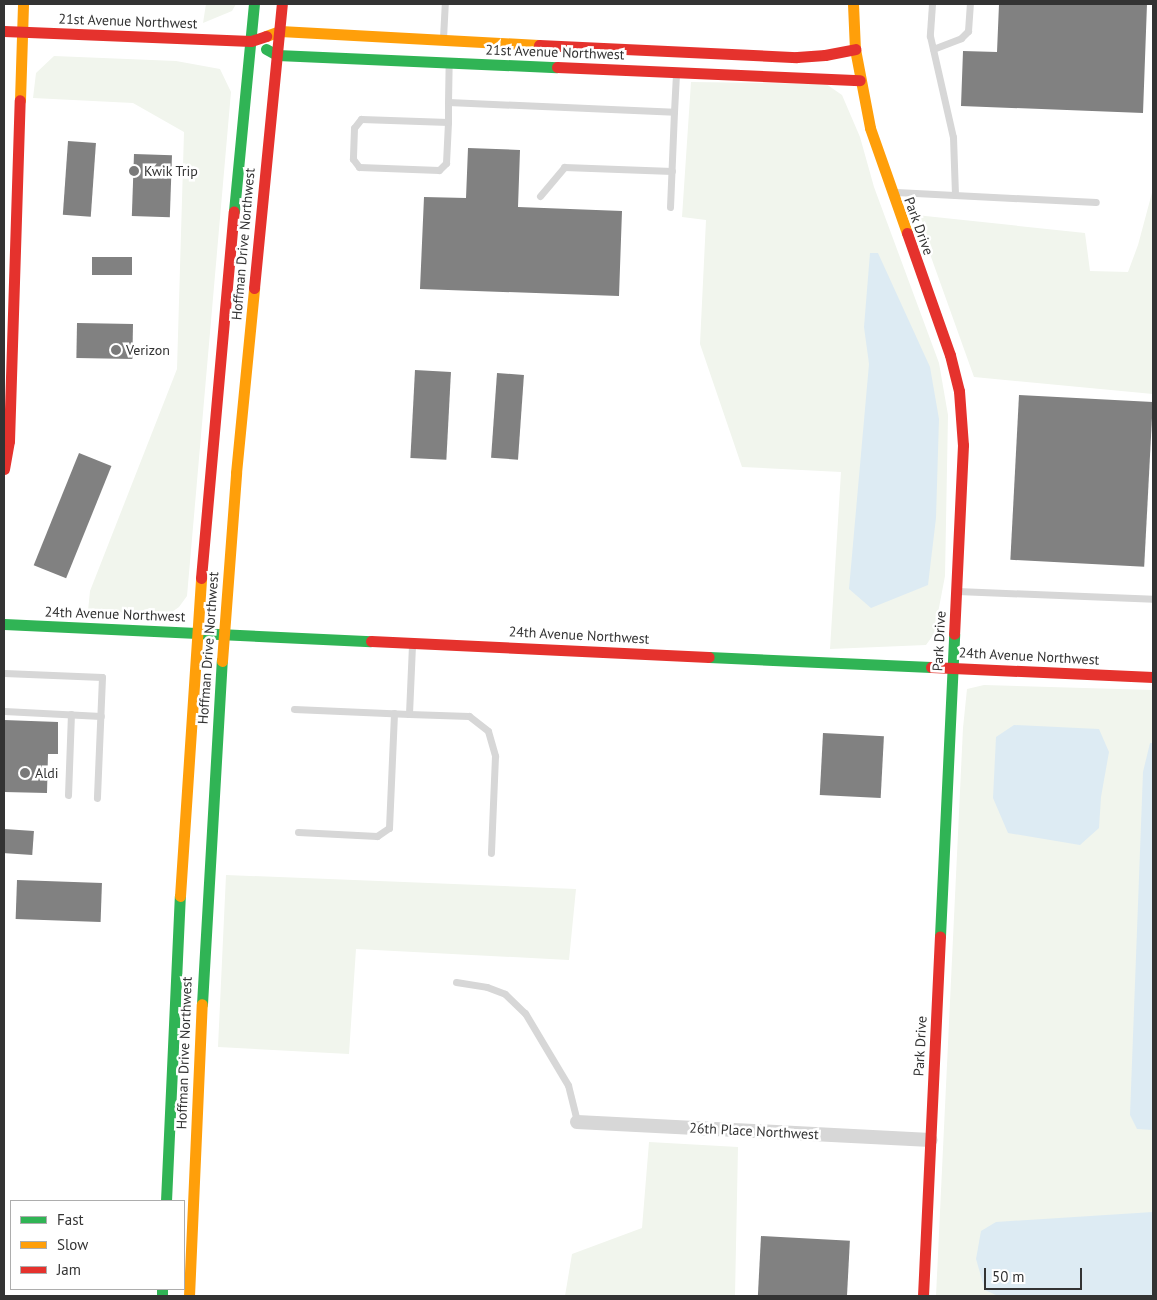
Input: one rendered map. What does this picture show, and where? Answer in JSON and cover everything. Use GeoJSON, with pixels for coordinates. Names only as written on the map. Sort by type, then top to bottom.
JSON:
{"type":"FeatureCollection","features":[{"type":"Feature","properties":{"kind":"street"},"geometry":{"type":"LineString","coordinates":[[4,469],[13,247],[14,164],[23,4]]}},
{"type":"Feature","properties":{"kind":"street","name":"Hoffman Drive Northwest"},"geometry":{"type":"LineString","coordinates":[[166,1200],[180,896],[197,632],[212,443],[254,4]]}},
{"type":"Feature","properties":{"kind":"street","name":"Hoffman Drive Northwest"},"geometry":{"type":"LineString","coordinates":[[189,1296],[204,948],[224,634],[236,473],[282,4]]}},
{"type":"Feature","properties":{"kind":"street","name":"Park Drive"},"geometry":{"type":"LineString","coordinates":[[853,4],[855,49],[870,128],[950,356],[959,391],[963,445],[923,1296]]}},
{"type":"Feature","properties":{"kind":"street","name":"21st Avenue Northwest"},"geometry":{"type":"LineString","coordinates":[[4,31],[251,41],[280,31],[443,41],[796,57],[825,55],[855,49]]}},
{"type":"Feature","properties":{"kind":"street","name":"21st Avenue Northwest"},"geometry":{"type":"LineString","coordinates":[[251,41],[277,54],[860,80]]}},
{"type":"Feature","properties":{"kind":"street","name":"24th Avenue Northwest"},"geometry":{"type":"LineString","coordinates":[[4,624],[1153,677]]}},
{"type":"Feature","properties":{"kind":"street","name":"26th Place Northwest"},"geometry":{"type":"LineString","coordinates":[[577,1122],[931,1140]]}},
{"type":"Feature","properties":{"kind":"lane"},"geometry":{"type":"LineString","coordinates":[[443,41],[445,4]]}},
{"type":"Feature","properties":{"kind":"lane"},"geometry":{"type":"LineString","coordinates":[[932,4],[930,36],[953,137],[955,195]]}},
{"type":"Feature","properties":{"kind":"lane"},"geometry":{"type":"LineString","coordinates":[[933,49],[960,38],[968,31],[970,4]]}},
{"type":"Feature","properties":{"kind":"lane"},"geometry":{"type":"LineString","coordinates":[[448,122],[361,119],[354,128],[353,159],[359,167],[440,170],[446,163],[448,122],[449,63]]}},
{"type":"Feature","properties":{"kind":"lane"},"geometry":{"type":"LineString","coordinates":[[670,207],[676,72]]}},
{"type":"Feature","properties":{"kind":"lane"},"geometry":{"type":"LineString","coordinates":[[448,102],[674,112]]}},
{"type":"Feature","properties":{"kind":"lane"},"geometry":{"type":"LineString","coordinates":[[540,196],[564,167],[672,171]]}},
{"type":"Feature","properties":{"kind":"lane"},"geometry":{"type":"LineString","coordinates":[[891,191],[1096,202]]}},
{"type":"Feature","properties":{"kind":"lane"},"geometry":{"type":"LineString","coordinates":[[957,591],[1153,598]]}},
{"type":"Feature","properties":{"kind":"lane"},"geometry":{"type":"LineString","coordinates":[[409,714],[412,642]]}},
{"type":"Feature","properties":{"kind":"lane"},"geometry":{"type":"LineString","coordinates":[[4,673],[102,677],[97,798]]}},
{"type":"Feature","properties":{"kind":"lane"},"geometry":{"type":"LineString","coordinates":[[294,709],[470,716],[488,731],[495,756],[491,853]]}},
{"type":"Feature","properties":{"kind":"lane"},"geometry":{"type":"LineString","coordinates":[[4,711],[101,716]]}},
{"type":"Feature","properties":{"kind":"lane"},"geometry":{"type":"LineString","coordinates":[[298,832],[377,836],[389,828],[394,713]]}},
{"type":"Feature","properties":{"kind":"lane"},"geometry":{"type":"LineString","coordinates":[[68,795],[71,714]]}},
{"type":"Feature","properties":{"kind":"lane"},"geometry":{"type":"LineString","coordinates":[[456,982],[486,987],[505,994],[525,1014],[568,1085],[577,1122]]}},
{"type":"Feature","properties":{"kind":"shaded area"},"geometry":{"type":"Polygon","coordinates":[[[206,4],[236,4],[232,11],[203,23],[206,4]]]}},
{"type":"Feature","properties":{"kind":"shaded area"},"geometry":{"type":"Polygon","coordinates":[[[54,56],[176,61],[220,69],[231,92],[187,596],[179,607],[169,614],[88,611],[90,591],[177,369],[184,132],[133,103],[33,98],[36,73],[54,56]]]}},
{"type":"Feature","properties":{"kind":"shaded area"},"geometry":{"type":"Polygon","coordinates":[[[691,82],[826,84],[842,95],[860,137],[874,187],[939,363],[948,415],[945,576],[934,634],[926,645],[830,649],[841,472],[742,467],[700,344],[706,220],[682,217],[691,82]]]}},
{"type":"Feature","properties":{"kind":"shaded area"},"geometry":{"type":"Polygon","coordinates":[[[1153,189],[1153,394],[974,377],[916,215],[1085,233],[1090,271],[1128,272],[1138,245],[1153,189]]]}},
{"type":"Feature","properties":{"kind":"shaded area"},"geometry":{"type":"Polygon","coordinates":[[[870,253],[878,253],[930,367],[939,419],[936,518],[928,585],[871,608],[849,589],[869,364],[864,327],[870,253]]]}},
{"type":"Feature","properties":{"kind":"shaded area"},"geometry":{"type":"Polygon","coordinates":[[[984,685],[1153,690],[1153,1296],[936,1296],[963,728],[967,689],[984,685]]]}},
{"type":"Feature","properties":{"kind":"shaded area"},"geometry":{"type":"Polygon","coordinates":[[[1014,725],[1099,729],[1109,752],[1101,797],[1099,828],[1080,845],[1008,833],[993,798],[996,737],[1014,725]]]}},
{"type":"Feature","properties":{"kind":"shaded area"},"geometry":{"type":"Polygon","coordinates":[[[1150,743],[1153,743],[1153,1130],[1137,1129],[1130,1115],[1143,772],[1150,743]]]}},
{"type":"Feature","properties":{"kind":"shaded area"},"geometry":{"type":"Polygon","coordinates":[[[226,875],[576,889],[569,960],[356,949],[349,1054],[218,1047],[226,875]]]}},
{"type":"Feature","properties":{"kind":"shaded area"},"geometry":{"type":"Polygon","coordinates":[[[649,1142],[738,1147],[735,1296],[565,1296],[572,1254],[642,1228],[649,1142]]]}},
{"type":"Feature","properties":{"kind":"shaded area"},"geometry":{"type":"Polygon","coordinates":[[[1153,1212],[1153,1296],[998,1296],[985,1290],[976,1259],[981,1231],[996,1222],[1153,1212]]]}},
{"type":"Feature","properties":{"kind":"building"},"geometry":{"type":"Polygon","coordinates":[[[999,4],[1147,4],[1143,113],[961,106],[963,51],[997,52],[999,4]]]}},
{"type":"Feature","properties":{"kind":"building"},"geometry":{"type":"Polygon","coordinates":[[[68,141],[96,143],[91,217],[63,215],[68,141]]]}},
{"type":"Feature","properties":{"kind":"building"},"geometry":{"type":"Polygon","coordinates":[[[468,148],[520,150],[518,207],[622,211],[619,296],[420,289],[424,197],[466,198],[468,148]]]}},
{"type":"Feature","properties":{"kind":"building"},"geometry":{"type":"Polygon","coordinates":[[[134,154],[172,155],[170,217],[132,216],[134,154]]]}},
{"type":"Feature","properties":{"kind":"building"},"geometry":{"type":"Polygon","coordinates":[[[92,257],[132,257],[132,275],[92,275],[92,257]]]}},
{"type":"Feature","properties":{"kind":"building"},"geometry":{"type":"Polygon","coordinates":[[[77,323],[133,324],[132,359],[76,358],[77,323]]]}},
{"type":"Feature","properties":{"kind":"building"},"geometry":{"type":"Polygon","coordinates":[[[415,370],[451,372],[446,460],[410,458],[415,370]]]}},
{"type":"Feature","properties":{"kind":"building"},"geometry":{"type":"Polygon","coordinates":[[[497,373],[524,375],[518,460],[491,458],[497,373]]]}},
{"type":"Feature","properties":{"kind":"building"},"geometry":{"type":"Polygon","coordinates":[[[1019,395],[1153,402],[1144,567],[1010,560],[1019,395]]]}},
{"type":"Feature","properties":{"kind":"building"},"geometry":{"type":"Polygon","coordinates":[[[79,453],[111,466],[66,578],[34,565],[79,453]]]}},
{"type":"Feature","properties":{"kind":"building","name":"Aldi"},"geometry":{"type":"Polygon","coordinates":[[[4,720],[58,722],[58,754],[48,754],[47,793],[4,792],[4,720]]]}},
{"type":"Feature","properties":{"kind":"building"},"geometry":{"type":"Polygon","coordinates":[[[823,733],[884,736],[881,798],[820,795],[823,733]]]}},
{"type":"Feature","properties":{"kind":"building"},"geometry":{"type":"Polygon","coordinates":[[[4,829],[34,831],[32,855],[4,853],[4,829]]]}},
{"type":"Feature","properties":{"kind":"building"},"geometry":{"type":"Polygon","coordinates":[[[17,880],[102,883],[101,922],[16,919],[17,880]]]}},
{"type":"Feature","properties":{"kind":"building"},"geometry":{"type":"Polygon","coordinates":[[[761,1236],[850,1241],[847,1296],[758,1296],[761,1236]]]}},
{"type":"Feature","properties":{"kind":"traffic: fast"},"geometry":{"type":"LineString","coordinates":[[234,211],[254,4]]}},
{"type":"Feature","properties":{"kind":"traffic: fast"},"geometry":{"type":"LineString","coordinates":[[266,49],[277,55],[557,67]]}},
{"type":"Feature","properties":{"kind":"traffic: fast"},"geometry":{"type":"LineString","coordinates":[[4,624],[371,641]]}},
{"type":"Feature","properties":{"kind":"traffic: fast"},"geometry":{"type":"LineString","coordinates":[[940,936],[954,634]]}},
{"type":"Feature","properties":{"kind":"traffic: fast"},"geometry":{"type":"LineString","coordinates":[[709,657],[931,667]]}},
{"type":"Feature","properties":{"kind":"traffic: fast"},"geometry":{"type":"LineString","coordinates":[[202,1004],[222,661]]}},
{"type":"Feature","properties":{"kind":"traffic: fast"},"geometry":{"type":"LineString","coordinates":[[166,1200],[180,896]]}},
{"type":"Feature","properties":{"kind":"traffic: fast"},"geometry":{"type":"LineString","coordinates":[[162,1290],[162,1296]]}},
{"type":"Feature","properties":{"kind":"traffic: slow"},"geometry":{"type":"LineString","coordinates":[[20,100],[23,4]]}},
{"type":"Feature","properties":{"kind":"traffic: slow"},"geometry":{"type":"LineString","coordinates":[[853,4],[855,49],[870,128],[907,233]]}},
{"type":"Feature","properties":{"kind":"traffic: slow"},"geometry":{"type":"LineString","coordinates":[[266,36],[280,31],[539,45]]}},
{"type":"Feature","properties":{"kind":"traffic: slow"},"geometry":{"type":"LineString","coordinates":[[222,661],[236,473],[254,288]]}},
{"type":"Feature","properties":{"kind":"traffic: slow"},"geometry":{"type":"LineString","coordinates":[[180,896],[201,578]]}},
{"type":"Feature","properties":{"kind":"traffic: slow"},"geometry":{"type":"LineString","coordinates":[[189,1296],[202,1004]]}},
{"type":"Feature","properties":{"kind":"traffic: jam"},"geometry":{"type":"LineString","coordinates":[[254,288],[282,4]]}},
{"type":"Feature","properties":{"kind":"traffic: jam"},"geometry":{"type":"LineString","coordinates":[[4,31],[251,41],[266,36]]}},
{"type":"Feature","properties":{"kind":"traffic: jam"},"geometry":{"type":"LineString","coordinates":[[539,45],[797,57],[825,55],[855,49]]}},
{"type":"Feature","properties":{"kind":"traffic: jam"},"geometry":{"type":"LineString","coordinates":[[557,67],[860,80]]}},
{"type":"Feature","properties":{"kind":"traffic: jam"},"geometry":{"type":"LineString","coordinates":[[4,469],[9,441],[20,100]]}},
{"type":"Feature","properties":{"kind":"traffic: jam"},"geometry":{"type":"LineString","coordinates":[[201,578],[234,211]]}},
{"type":"Feature","properties":{"kind":"traffic: jam"},"geometry":{"type":"LineString","coordinates":[[907,233],[950,355],[959,391],[963,445],[954,634]]}},
{"type":"Feature","properties":{"kind":"traffic: jam"},"geometry":{"type":"LineString","coordinates":[[371,641],[709,657]]}},
{"type":"Feature","properties":{"kind":"traffic: jam"},"geometry":{"type":"LineString","coordinates":[[931,667],[1153,677]]}},
{"type":"Feature","properties":{"kind":"traffic: jam"},"geometry":{"type":"LineString","coordinates":[[923,1296],[940,936]]}},
{"type":"Feature","properties":{"kind":"place","name":"Kwik Trip"},"geometry":{"type":"Point","coordinates":[134,171]}},
{"type":"Feature","properties":{"kind":"place","name":"Verizon"},"geometry":{"type":"Point","coordinates":[116,350]}},
{"type":"Feature","properties":{"kind":"place","name":"Aldi"},"geometry":{"type":"Point","coordinates":[25,773]}}]}
